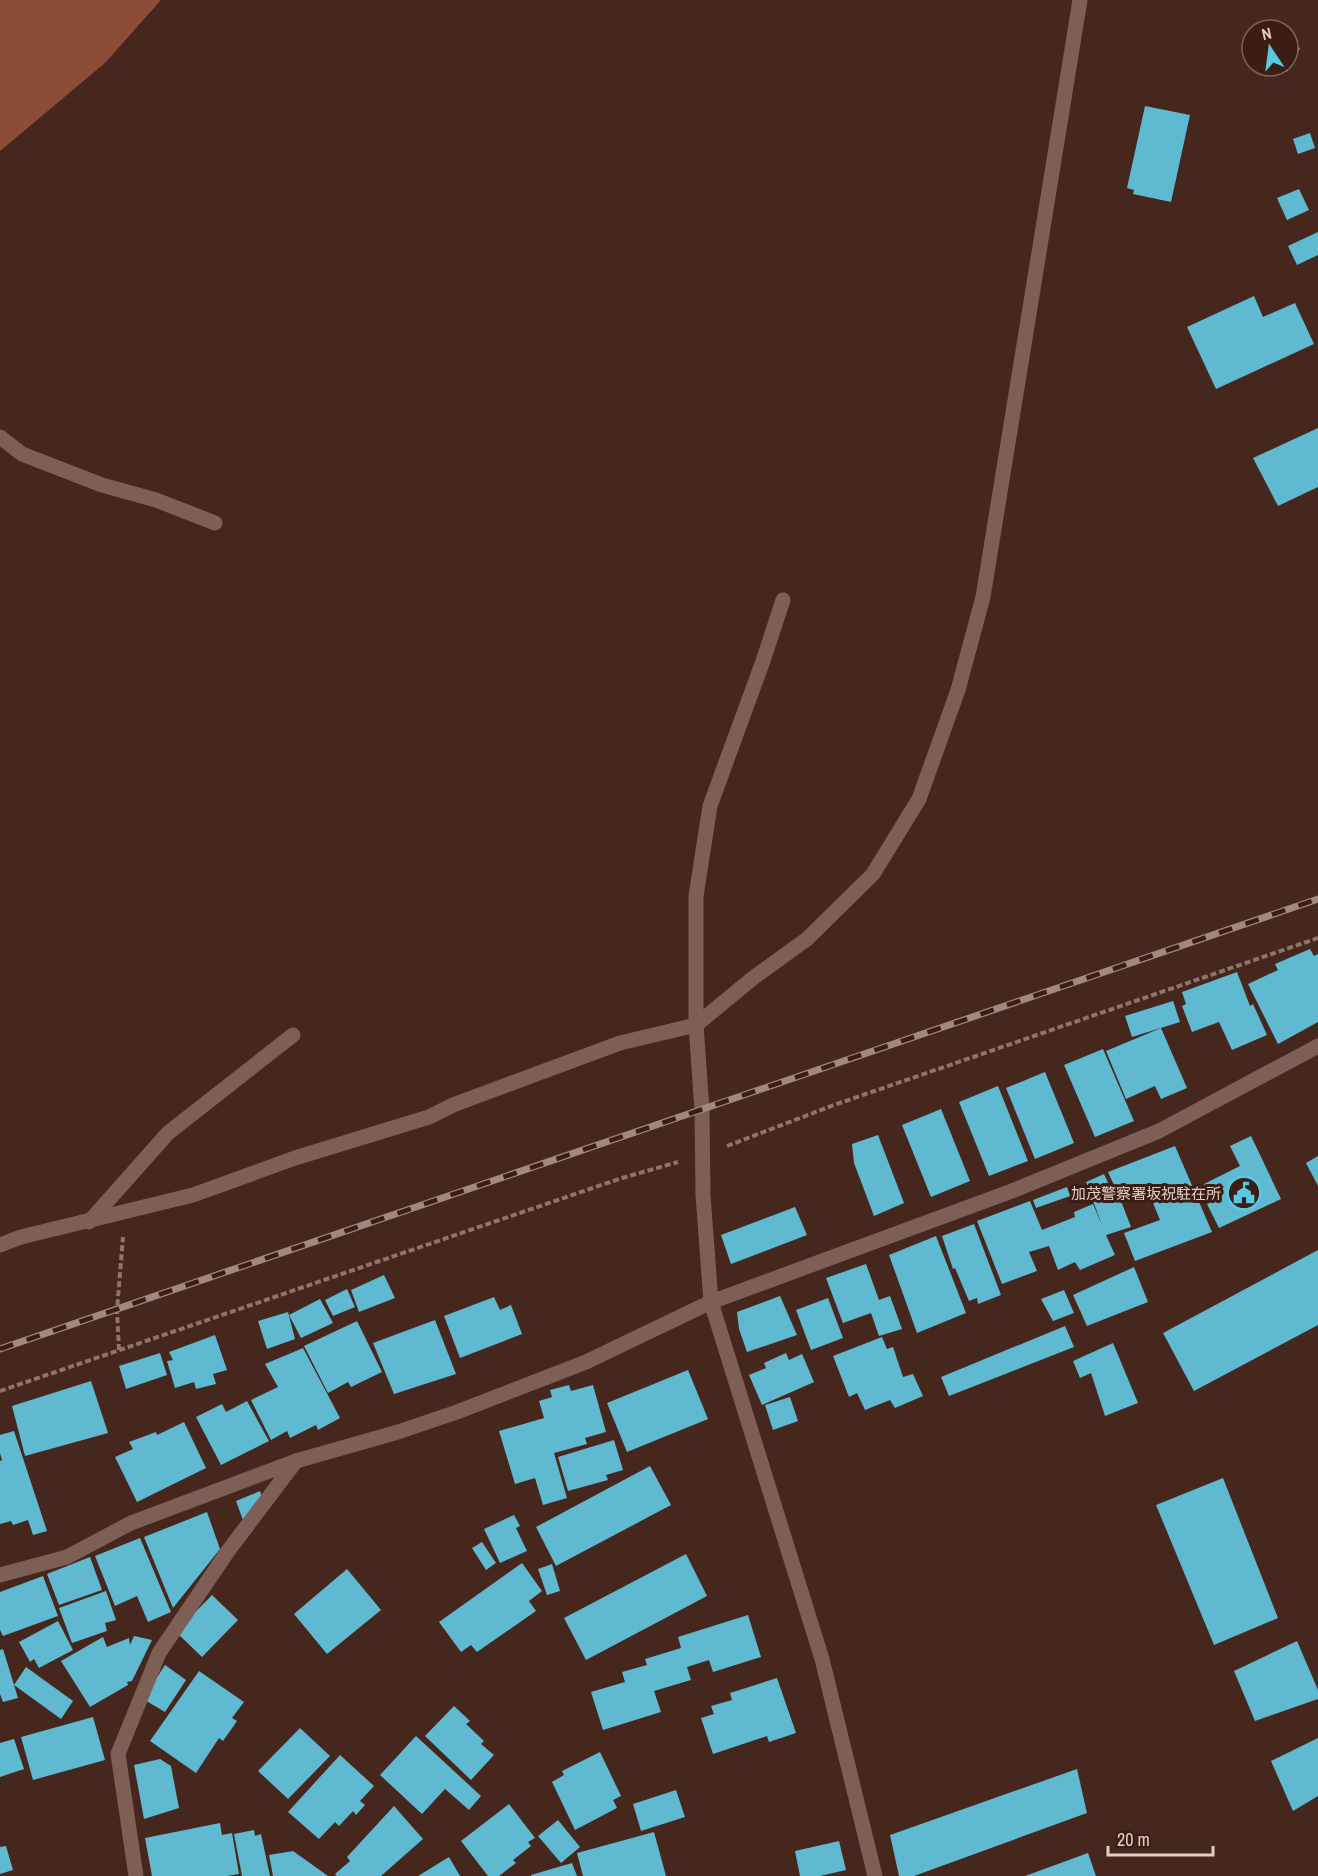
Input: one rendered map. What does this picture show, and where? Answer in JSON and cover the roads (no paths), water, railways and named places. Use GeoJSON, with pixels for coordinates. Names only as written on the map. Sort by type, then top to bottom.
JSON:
{"type":"FeatureCollection","features":[{"type":"Feature","properties":{"kind":"street"},"geometry":{"type":"LineString","coordinates":[[0,1245],[21,1237],[193,1195],[295,1158],[429,1117],[453,1105],[620,1043],[696,1025],[753,978],[807,939],[873,874],[919,800],[958,690],[983,597],[1080,0]]}},
{"type":"Feature","properties":{"kind":"street"},"geometry":{"type":"LineString","coordinates":[[0,437],[22,454],[102,485],[156,500],[215,523]]}},
{"type":"Feature","properties":{"kind":"street"},"geometry":{"type":"LineString","coordinates":[[783,600],[710,806],[696,896],[696,1025],[702,1110],[701,1156],[711,1302],[822,1659],[875,1876]]}},
{"type":"Feature","properties":{"kind":"street"},"geometry":{"type":"LineString","coordinates":[[88,1222],[168,1133],[293,1035]]}},
{"type":"Feature","properties":{"kind":"street"},"geometry":{"type":"LineString","coordinates":[[0,1575],[67,1557],[131,1523],[296,1461],[398,1432],[457,1412],[586,1362],[711,1302],[1012,1191],[1149,1135],[1268,1075],[1318,1046]]}},
{"type":"Feature","properties":{"kind":"street"},"geometry":{"type":"LineString","coordinates":[[136,1876],[118,1754],[159,1653],[228,1551],[296,1461]]}},
{"type":"Feature","properties":{"kind":"railway"},"geometry":{"type":"LineString","coordinates":[[0,1349],[1318,899]]}},
{"type":"Feature","properties":{"kind":"place","name":"加茂警察署坂祝駐在所"},"geometry":{"type":"Point","coordinates":[1244,1193]}}]}
